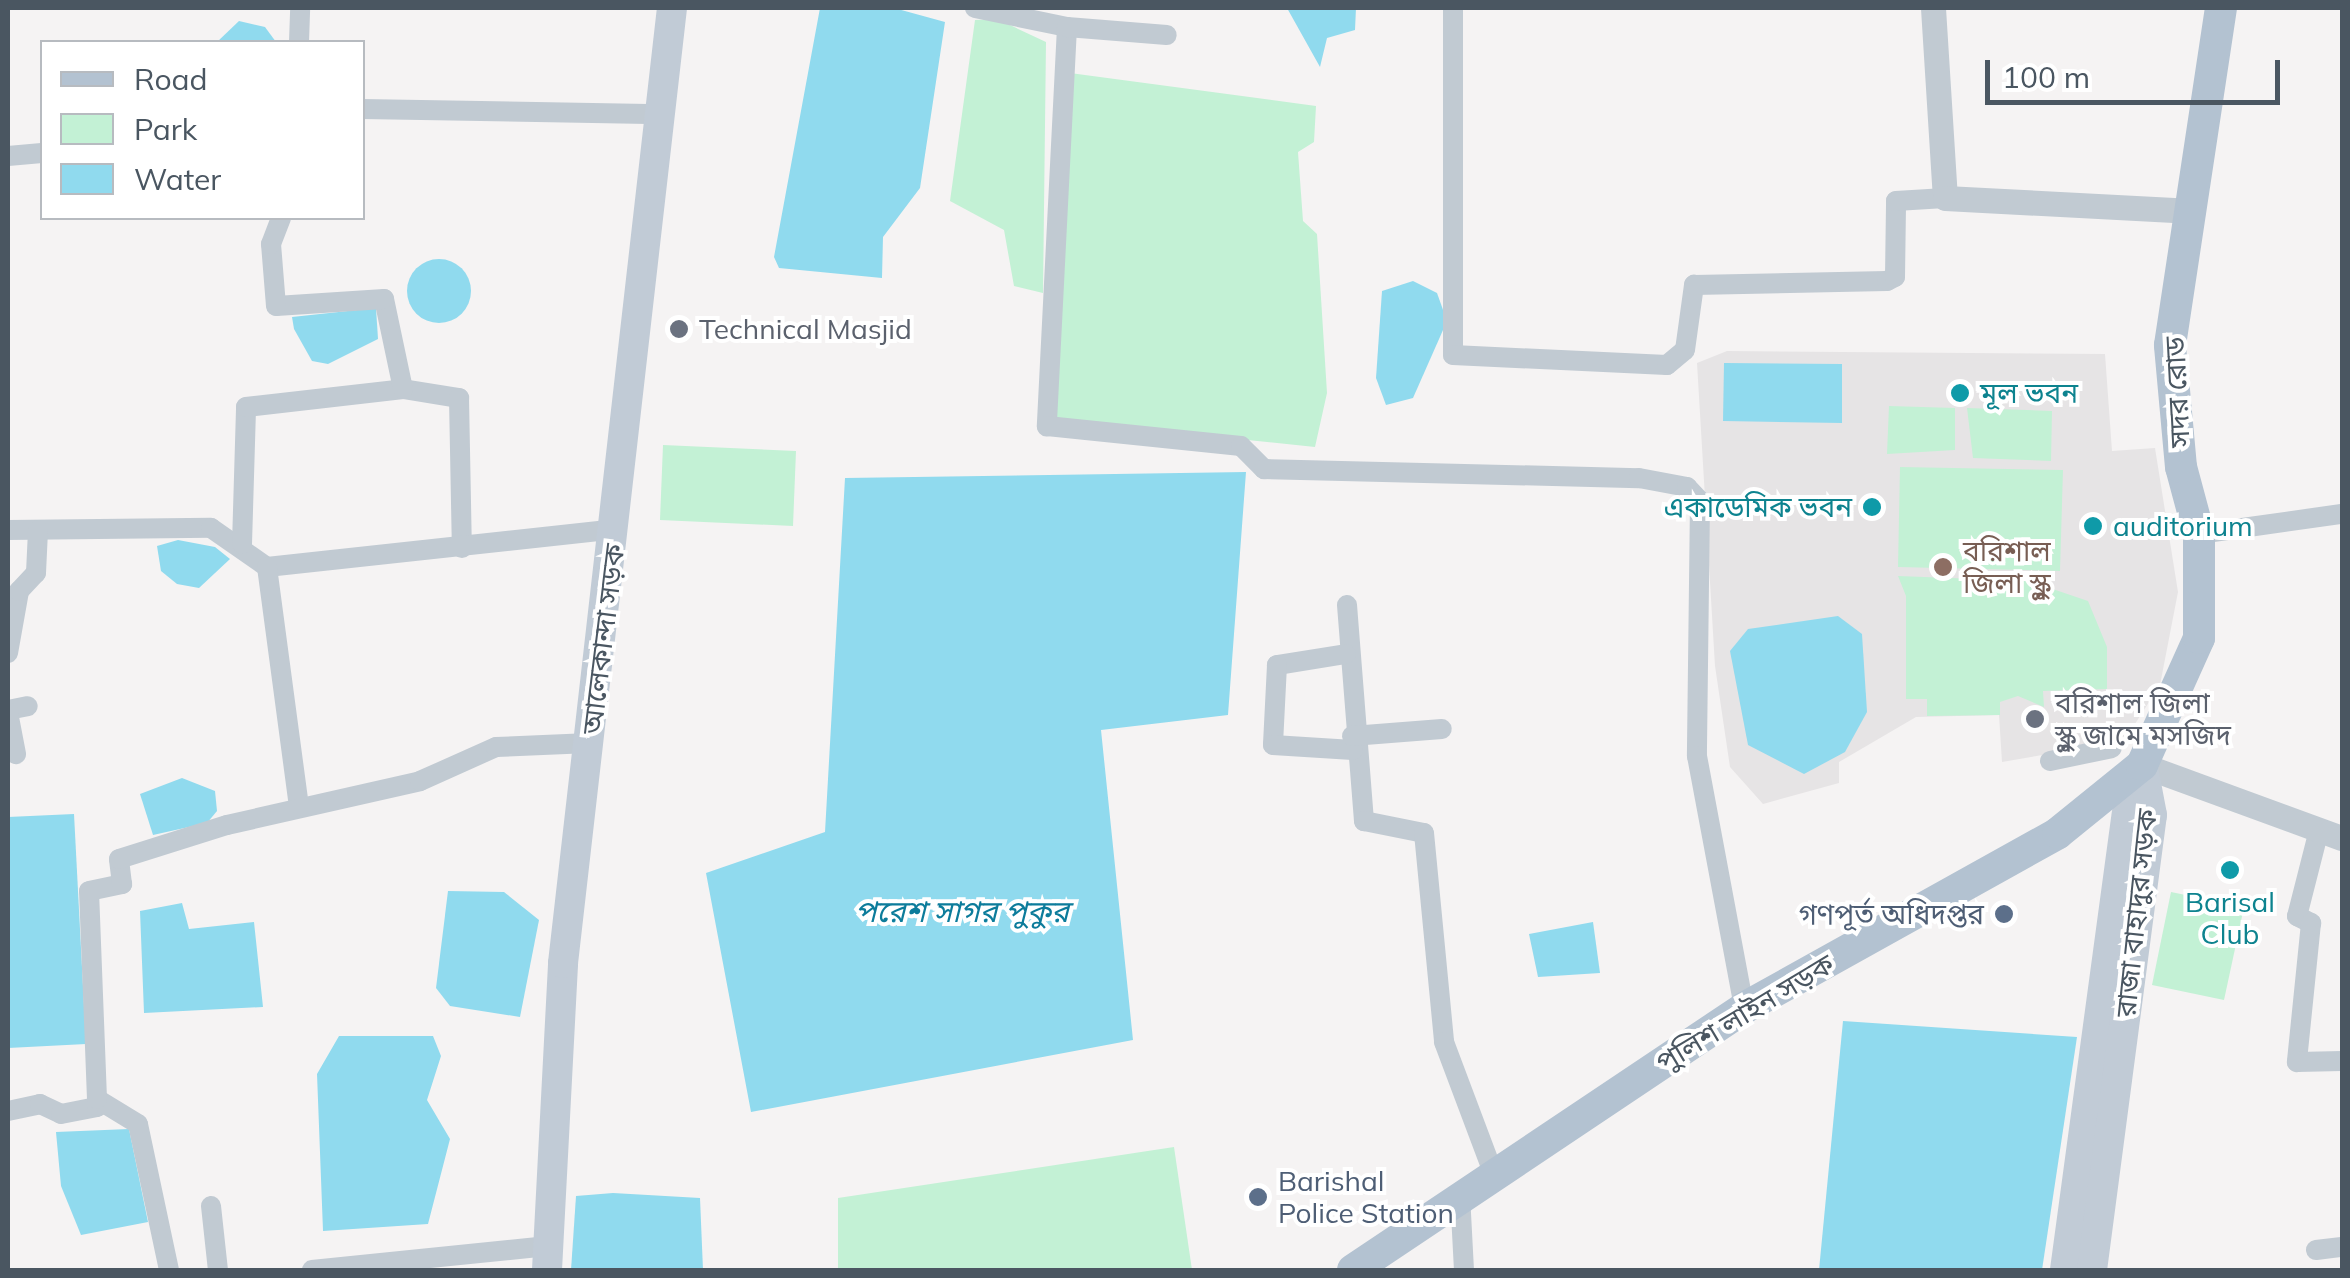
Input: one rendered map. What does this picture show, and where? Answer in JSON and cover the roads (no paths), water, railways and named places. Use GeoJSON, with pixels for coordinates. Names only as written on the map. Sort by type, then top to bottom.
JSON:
{"type":"FeatureCollection","features":[{"type":"Feature","properties":{"kind":"main road","name":"আলেকান্দা সড়ক"},"geometry":{"type":"LineString","coordinates":[[547,1258],[563,962],[617,529],[672,8]]}},
{"type":"Feature","properties":{"kind":"main road","name":"সদর রোড"},"geometry":{"type":"LineString","coordinates":[[2120,754],[2199,638],[2199,534],[2181,467],[2170,345],[2221,8]]}},
{"type":"Feature","properties":{"kind":"main road","name":"পুলিশ লাইন সড়ক"},"geometry":{"type":"LineString","coordinates":[[1353,1270],[1492,1170],[1744,1008],[2058,833],[2120,754]]}},
{"type":"Feature","properties":{"kind":"main road","name":"রাজা বাহাদুর সড়ক"},"geometry":{"type":"LineString","coordinates":[[2065,1270],[2126,814],[2120,754]]}},
{"type":"Feature","properties":{"kind":"main road","name":"রাজা বাহাদুর সড়ক"},"geometry":{"type":"LineString","coordinates":[[2092,1270],[2152,816],[2120,754]]}},
{"type":"Feature","properties":{"kind":"street"},"geometry":{"type":"LineString","coordinates":[[299,40],[300,8]]}},
{"type":"Feature","properties":{"kind":"street"},"geometry":{"type":"LineString","coordinates":[[975,8],[1067,27],[1167,35]]}},
{"type":"Feature","properties":{"kind":"street"},"geometry":{"type":"LineString","coordinates":[[1453,8],[1453,356],[1667,364],[1685,350],[1694,285],[1886,281],[1895,277],[1896,201],[1946,198],[2193,211]]}},
{"type":"Feature","properties":{"kind":"street"},"geometry":{"type":"LineString","coordinates":[[1933,8],[1946,198]]}},
{"type":"Feature","properties":{"kind":"street"},"geometry":{"type":"LineString","coordinates":[[1067,27],[1047,426],[1241,446],[1264,469],[1639,478],[1687,487],[1700,500],[1697,756],[1744,1008]]}},
{"type":"Feature","properties":{"kind":"street"},"geometry":{"type":"LineString","coordinates":[[365,109],[663,114]]}},
{"type":"Feature","properties":{"kind":"street"},"geometry":{"type":"LineString","coordinates":[[8,156],[40,153]]}},
{"type":"Feature","properties":{"kind":"street"},"geometry":{"type":"LineString","coordinates":[[281,220],[271,244],[276,306],[384,299],[403,389]]}},
{"type":"Feature","properties":{"kind":"street"},"geometry":{"type":"LineString","coordinates":[[242,544],[246,406],[403,389],[459,398],[462,548]]}},
{"type":"Feature","properties":{"kind":"street"},"geometry":{"type":"LineString","coordinates":[[2199,534],[2342,514]]}},
{"type":"Feature","properties":{"kind":"street"},"geometry":{"type":"LineString","coordinates":[[8,530],[211,528],[242,544],[267,567],[299,806]]}},
{"type":"Feature","properties":{"kind":"street"},"geometry":{"type":"LineString","coordinates":[[267,567],[617,529]]}},
{"type":"Feature","properties":{"kind":"street"},"geometry":{"type":"LineString","coordinates":[[8,653],[19,591],[36,574],[38,530]]}},
{"type":"Feature","properties":{"kind":"street"},"geometry":{"type":"LineString","coordinates":[[1346,605],[1352,743],[1366,826],[1424,833],[1444,1042],[1492,1170]]}},
{"type":"Feature","properties":{"kind":"street"},"geometry":{"type":"LineString","coordinates":[[1346,654],[1277,665],[1273,745],[1352,743],[1442,729]]}},
{"type":"Feature","properties":{"kind":"street"},"geometry":{"type":"LineString","coordinates":[[14,709],[16,754]]}},
{"type":"Feature","properties":{"kind":"street"},"geometry":{"type":"LineString","coordinates":[[8,1111],[40,1104],[61,1114],[97,1107],[88,891],[122,884],[119,860],[299,806],[420,781],[496,746],[590,743]]}},
{"type":"Feature","properties":{"kind":"street"},"geometry":{"type":"LineString","coordinates":[[2050,761],[2120,754],[2331,834],[2298,916],[2311,923],[2298,1062],[2342,1062]]}},
{"type":"Feature","properties":{"kind":"street"},"geometry":{"type":"LineString","coordinates":[[97,1099],[138,1124],[169,1270]]}},
{"type":"Feature","properties":{"kind":"street"},"geometry":{"type":"LineString","coordinates":[[1460,1192],[1464,1270]]}},
{"type":"Feature","properties":{"kind":"street"},"geometry":{"type":"LineString","coordinates":[[211,1206],[218,1270]]}},
{"type":"Feature","properties":{"kind":"street"},"geometry":{"type":"LineString","coordinates":[[2316,1250],[2342,1247]]}},
{"type":"Feature","properties":{"kind":"street"},"geometry":{"type":"LineString","coordinates":[[312,1270],[547,1258]]}},
{"type":"Feature","properties":{"kind":"water"},"geometry":{"type":"Polygon","coordinates":[[[820,8],[894,8],[945,22],[920,188],[883,237],[882,278],[779,268],[774,257],[820,8]]]}},
{"type":"Feature","properties":{"kind":"water"},"geometry":{"type":"Polygon","coordinates":[[[1287,8],[1356,8],[1355,30],[1327,38],[1320,67],[1287,8]]]}},
{"type":"Feature","properties":{"kind":"water"},"geometry":{"type":"Polygon","coordinates":[[[239,21],[265,27],[275,40],[219,40],[239,21]]]}},
{"type":"Feature","properties":{"kind":"water"},"geometry":{"type":"Polygon","coordinates":[[[439,259],[462,268],[471,291],[462,314],[439,323],[416,314],[407,291],[416,268],[439,259]]]}},
{"type":"Feature","properties":{"kind":"water"},"geometry":{"type":"Polygon","coordinates":[[[1413,281],[1437,293],[1447,321],[1413,398],[1386,405],[1376,378],[1382,291],[1413,281]]]}},
{"type":"Feature","properties":{"kind":"water"},"geometry":{"type":"Polygon","coordinates":[[[376,308],[378,339],[328,364],[312,361],[294,329],[292,317],[376,308]]]}},
{"type":"Feature","properties":{"kind":"water"},"geometry":{"type":"Polygon","coordinates":[[[1724,363],[1842,364],[1842,423],[1723,421],[1724,363]]]}},
{"type":"Feature","properties":{"kind":"water","name":"পরেশ সাগর পুকুর"},"geometry":{"type":"Polygon","coordinates":[[[1246,472],[1228,715],[1101,730],[1133,1040],[751,1112],[706,873],[825,832],[845,478],[1246,472]]]}},
{"type":"Feature","properties":{"kind":"water"},"geometry":{"type":"Polygon","coordinates":[[[178,540],[215,547],[230,559],[199,588],[177,584],[161,571],[157,546],[178,540]]]}},
{"type":"Feature","properties":{"kind":"water"},"geometry":{"type":"Polygon","coordinates":[[[1838,616],[1862,634],[1867,712],[1845,752],[1804,774],[1748,745],[1730,651],[1748,629],[1838,616]]]}},
{"type":"Feature","properties":{"kind":"water"},"geometry":{"type":"Polygon","coordinates":[[[182,778],[215,791],[217,811],[207,823],[153,835],[140,794],[182,778]]]}},
{"type":"Feature","properties":{"kind":"water"},"geometry":{"type":"Polygon","coordinates":[[[74,814],[86,1044],[8,1048],[8,817],[74,814]]]}},
{"type":"Feature","properties":{"kind":"water"},"geometry":{"type":"Polygon","coordinates":[[[448,891],[504,892],[539,920],[520,1017],[450,1006],[436,988],[448,891]]]}},
{"type":"Feature","properties":{"kind":"water"},"geometry":{"type":"Polygon","coordinates":[[[182,903],[189,929],[254,922],[263,1007],[144,1013],[140,911],[182,903]]]}},
{"type":"Feature","properties":{"kind":"water"},"geometry":{"type":"Polygon","coordinates":[[[1593,922],[1600,973],[1538,977],[1529,934],[1593,922]]]}},
{"type":"Feature","properties":{"kind":"water"},"geometry":{"type":"Polygon","coordinates":[[[1843,1021],[2077,1037],[2042,1270],[1819,1270],[1843,1021]]]}},
{"type":"Feature","properties":{"kind":"water"},"geometry":{"type":"Polygon","coordinates":[[[339,1036],[433,1036],[441,1056],[427,1100],[450,1139],[428,1224],[323,1231],[317,1074],[339,1036]]]}},
{"type":"Feature","properties":{"kind":"water"},"geometry":{"type":"Polygon","coordinates":[[[129,1129],[148,1222],[81,1235],[61,1186],[56,1132],[129,1129]]]}},
{"type":"Feature","properties":{"kind":"water"},"geometry":{"type":"Polygon","coordinates":[[[613,1193],[700,1198],[703,1270],[571,1270],[576,1196],[613,1193]]]}},
{"type":"Feature","properties":{"kind":"place","name":"Technical Masjid"},"geometry":{"type":"Point","coordinates":[679,329]}},
{"type":"Feature","properties":{"kind":"place","name":"মূল ভবন"},"geometry":{"type":"Point","coordinates":[1960,393]}},
{"type":"Feature","properties":{"kind":"place","name":"একাডেমিক ভবন"},"geometry":{"type":"Point","coordinates":[1872,507]}},
{"type":"Feature","properties":{"kind":"place","name":"auditorium"},"geometry":{"type":"Point","coordinates":[2093,526]}},
{"type":"Feature","properties":{"kind":"place","name":"বরিশাল জিলা স্কুল"},"geometry":{"type":"Point","coordinates":[1943,567]}},
{"type":"Feature","properties":{"kind":"place","name":"বরিশাল জিলা স্কুল জামে মসজিদ"},"geometry":{"type":"Point","coordinates":[2035,719]}},
{"type":"Feature","properties":{"kind":"place","name":"Barisal Club"},"geometry":{"type":"Point","coordinates":[2230,870]}},
{"type":"Feature","properties":{"kind":"place","name":"গণপূর্ত অধিদপ্তর"},"geometry":{"type":"Point","coordinates":[2004,914]}},
{"type":"Feature","properties":{"kind":"place","name":"Barishal Police Station"},"geometry":{"type":"Point","coordinates":[1258,1197]}}]}
